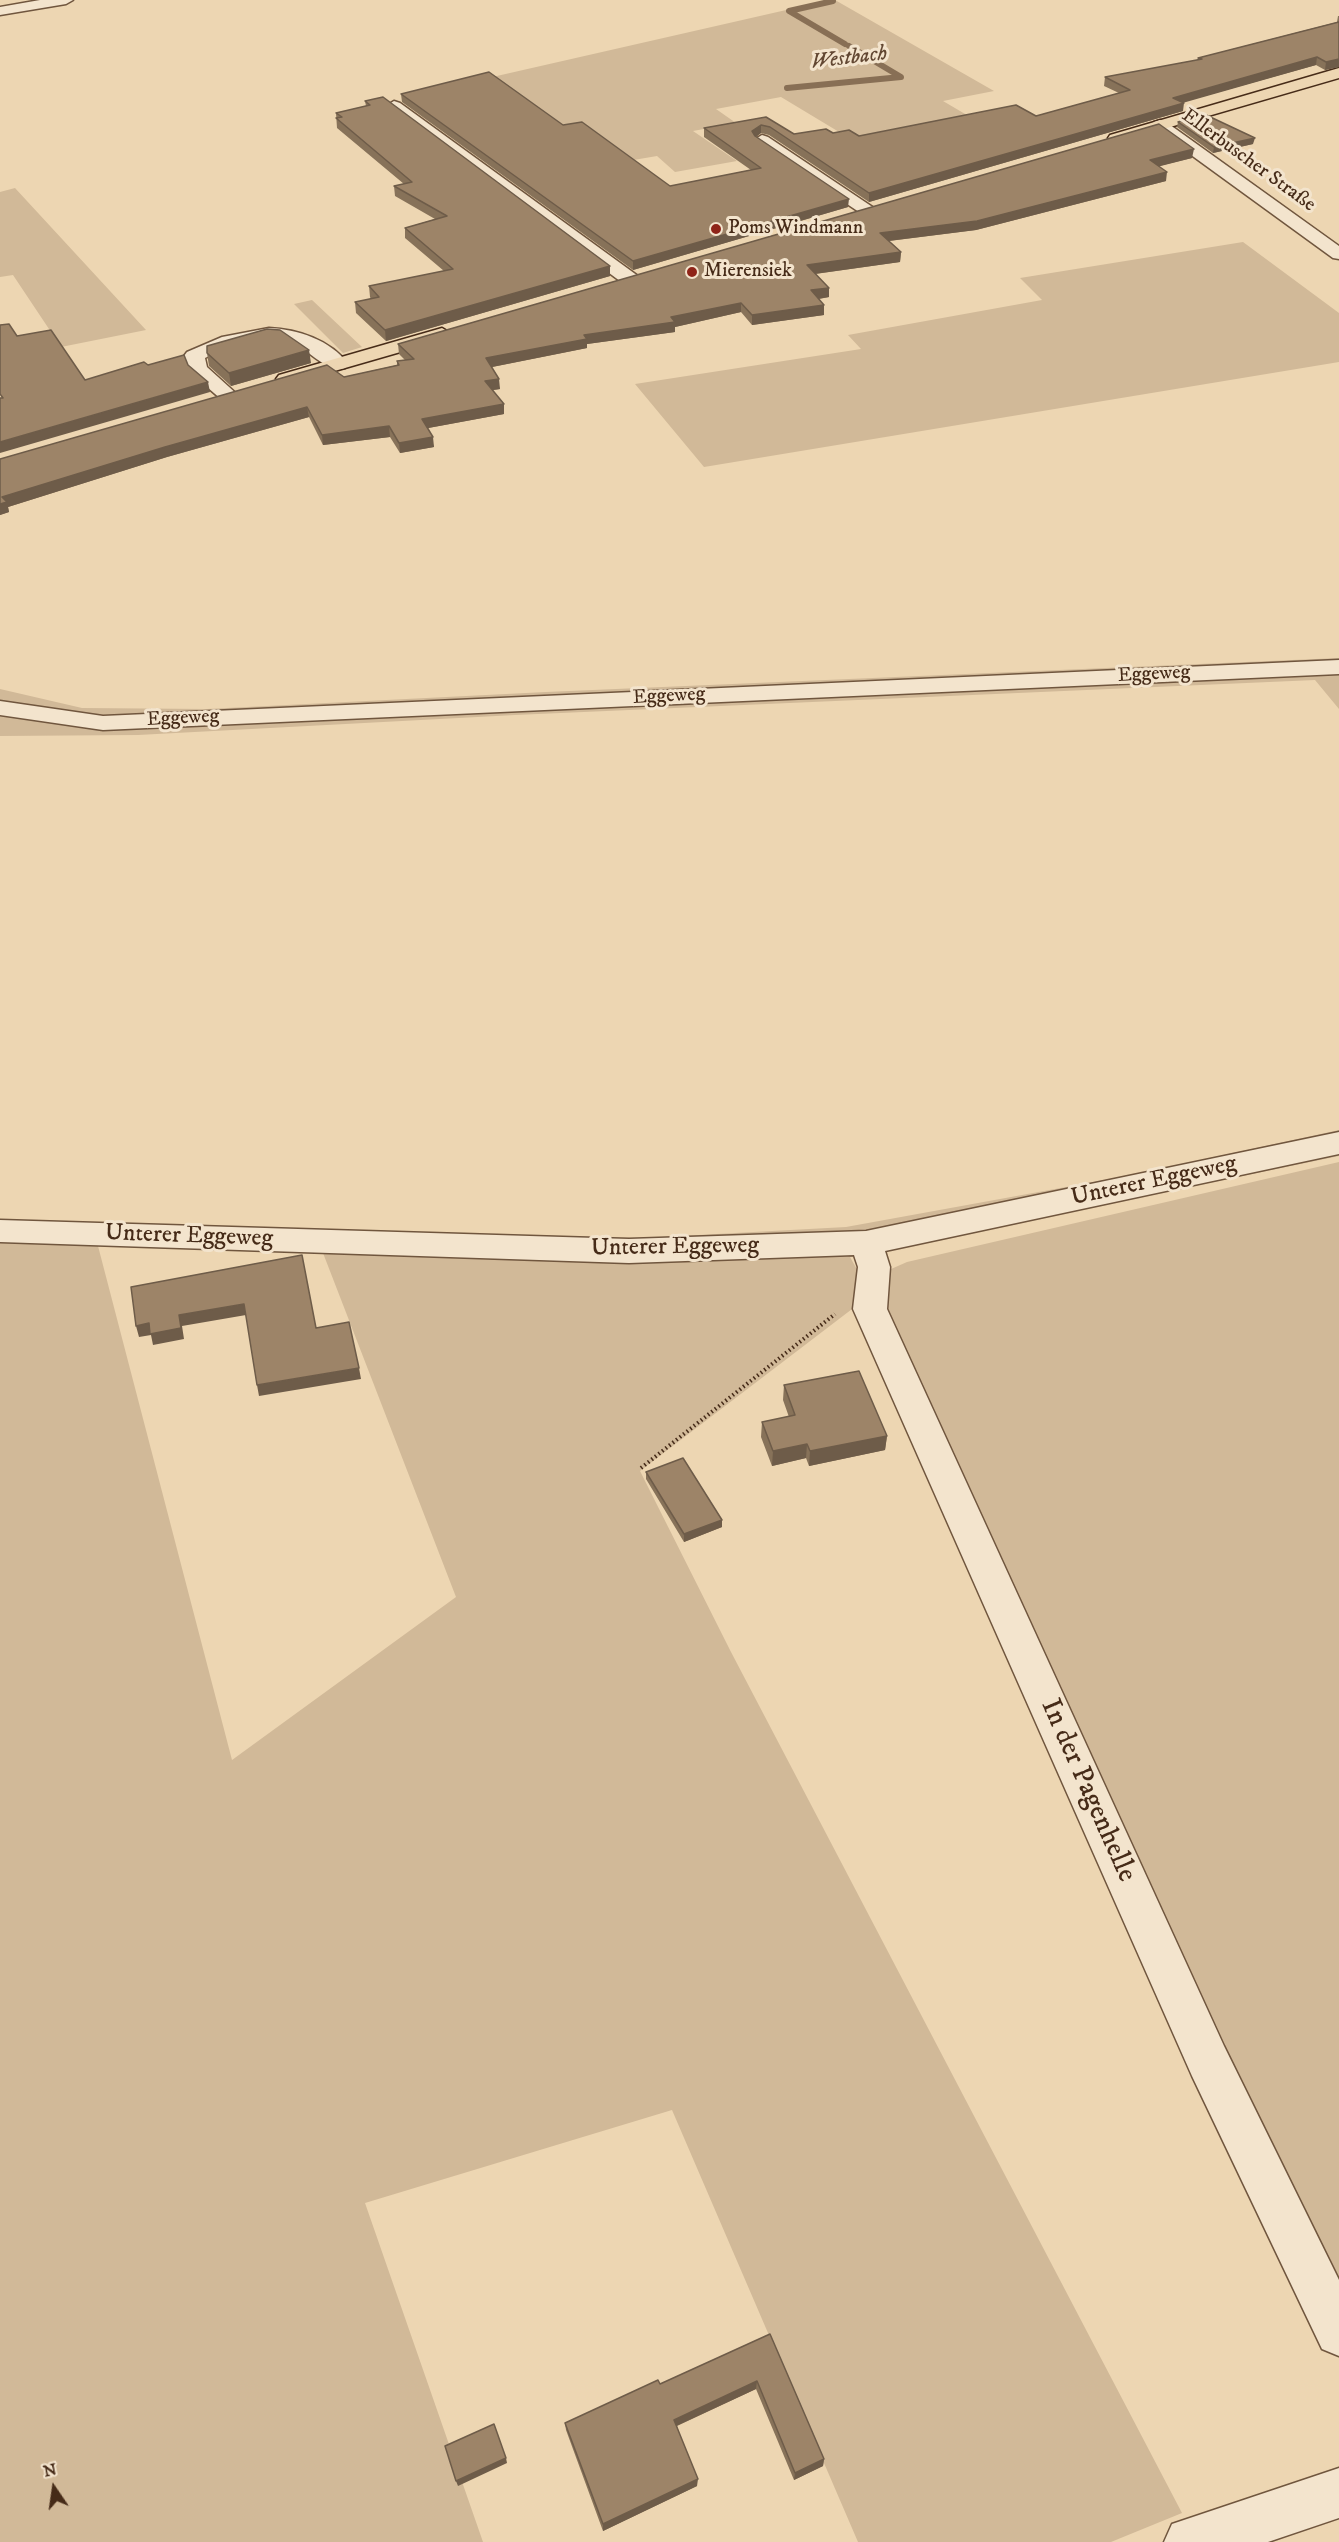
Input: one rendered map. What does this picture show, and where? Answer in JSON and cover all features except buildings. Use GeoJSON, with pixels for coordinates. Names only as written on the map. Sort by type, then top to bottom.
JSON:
{"type":"FeatureCollection","features":[{"type":"Feature","properties":{"kind":"main road","name":"Ellerbuscher Straße"},"geometry":{"type":"LineString","coordinates":[[1104,141],[1339,73]]}},
{"type":"Feature","properties":{"kind":"main road"},"geometry":{"type":"LineString","coordinates":[[846,216],[891,203]]}},
{"type":"Feature","properties":{"kind":"main road"},"geometry":{"type":"LineString","coordinates":[[609,286],[654,273]]}},
{"type":"Feature","properties":{"kind":"main road"},"geometry":{"type":"LineString","coordinates":[[273,383],[462,328]]}},
{"type":"Feature","properties":{"kind":"main road"},"geometry":{"type":"LineString","coordinates":[[206,403],[251,390]]}},
{"type":"Feature","properties":{"kind":"street"},"geometry":{"type":"LineString","coordinates":[[0,11],[66,0]]}},
{"type":"Feature","properties":{"kind":"street"},"geometry":{"type":"LineString","coordinates":[[394,105],[631,280]]}},
{"type":"Feature","properties":{"kind":"street","name":"Ellerbuscher Straße"},"geometry":{"type":"LineString","coordinates":[[1160,125],[1339,254]]}},
{"type":"Feature","properties":{"kind":"street"},"geometry":{"type":"LineString","coordinates":[[762,140],[868,210]]}},
{"type":"Feature","properties":{"kind":"street"},"geometry":{"type":"LineString","coordinates":[[229,396],[198,369],[194,356],[242,340],[282,335],[310,344],[338,364]]}},
{"type":"Feature","properties":{"kind":"street"},"geometry":{"type":"LineString","coordinates":[[1331,667],[1339,688]]}},
{"type":"Feature","properties":{"kind":"street","name":"Eggeweg"},"geometry":{"type":"LineString","coordinates":[[0,708],[103,723],[1331,667]]}},
{"type":"Feature","properties":{"kind":"street","name":"Unterer Eggeweg"},"geometry":{"type":"LineString","coordinates":[[0,1231],[629,1251],[866,1243],[1339,1143]]}},
{"type":"Feature","properties":{"kind":"street","name":"In der Pagenhelle"},"geometry":{"type":"LineString","coordinates":[[866,1243],[874,1267],[870,1287],[870,1309],[1209,2061],[1339,2332]]}},
{"type":"Feature","properties":{"kind":"street"},"geometry":{"type":"LineString","coordinates":[[1190,2542],[1339,2493]]}},
{"type":"Feature","properties":{"kind":"path"},"geometry":{"type":"LineString","coordinates":[[641,1468],[870,1287]]}},
{"type":"Feature","properties":{"kind":"shaded area"},"geometry":{"type":"Polygon","coordinates":[[[835,0],[994,91],[943,101],[977,121],[859,144],[781,97],[716,109],[736,123],[693,131],[737,161],[675,172],[657,156],[604,165],[488,78],[835,0]]]}},
{"type":"Feature","properties":{"kind":"shaded area"},"geometry":{"type":"Polygon","coordinates":[[[15,188],[146,330],[61,347],[13,275],[0,277],[0,192],[15,188]]]}},
{"type":"Feature","properties":{"kind":"shaded area"},"geometry":{"type":"Polygon","coordinates":[[[1243,242],[1339,313],[1339,362],[704,467],[635,384],[861,349],[848,335],[1042,300],[1020,278],[1243,242]]]}},
{"type":"Feature","properties":{"kind":"shaded area"},"geometry":{"type":"Polygon","coordinates":[[[312,300],[362,347],[343,353],[294,304],[312,300]]]}},
{"type":"Feature","properties":{"kind":"shaded area"},"geometry":{"type":"Polygon","coordinates":[[[1339,658],[1339,709],[1315,680],[515,715],[138,735],[0,736],[0,689],[82,708],[207,709],[1339,658]]]}},
{"type":"Feature","properties":{"kind":"shaded area"},"geometry":{"type":"Polygon","coordinates":[[[1339,1130],[1339,1156],[850,1257],[859,1273],[856,1306],[640,1471],[731,1652],[1182,2513],[1111,2542],[858,2542],[672,2110],[365,2203],[483,2542],[0,2542],[0,1223],[643,1238],[846,1227],[1132,1175],[1339,1130]],[[98,1246],[232,1760],[456,1597],[323,1253],[98,1246]]]}},
{"type":"Feature","properties":{"kind":"shaded area"},"geometry":{"type":"Polygon","coordinates":[[[1339,1162],[1339,2281],[1187,1976],[885,1320],[882,1273],[907,1262],[1339,1162]]]}},
{"type":"Feature","properties":{"kind":"waterway","name":"Westbach"},"geometry":{"type":"LineString","coordinates":[[833,1],[789,11],[845,44]]}},
{"type":"Feature","properties":{"kind":"waterway","name":"Westbach"},"geometry":{"type":"LineString","coordinates":[[787,88],[901,77],[849,46]]}},
{"type":"Feature","properties":{"kind":"place","name":"Poms Windmann"},"geometry":{"type":"Point","coordinates":[716,229]}},
{"type":"Feature","properties":{"kind":"place","name":"Mierensiek"},"geometry":{"type":"Point","coordinates":[692,272]}}]}
